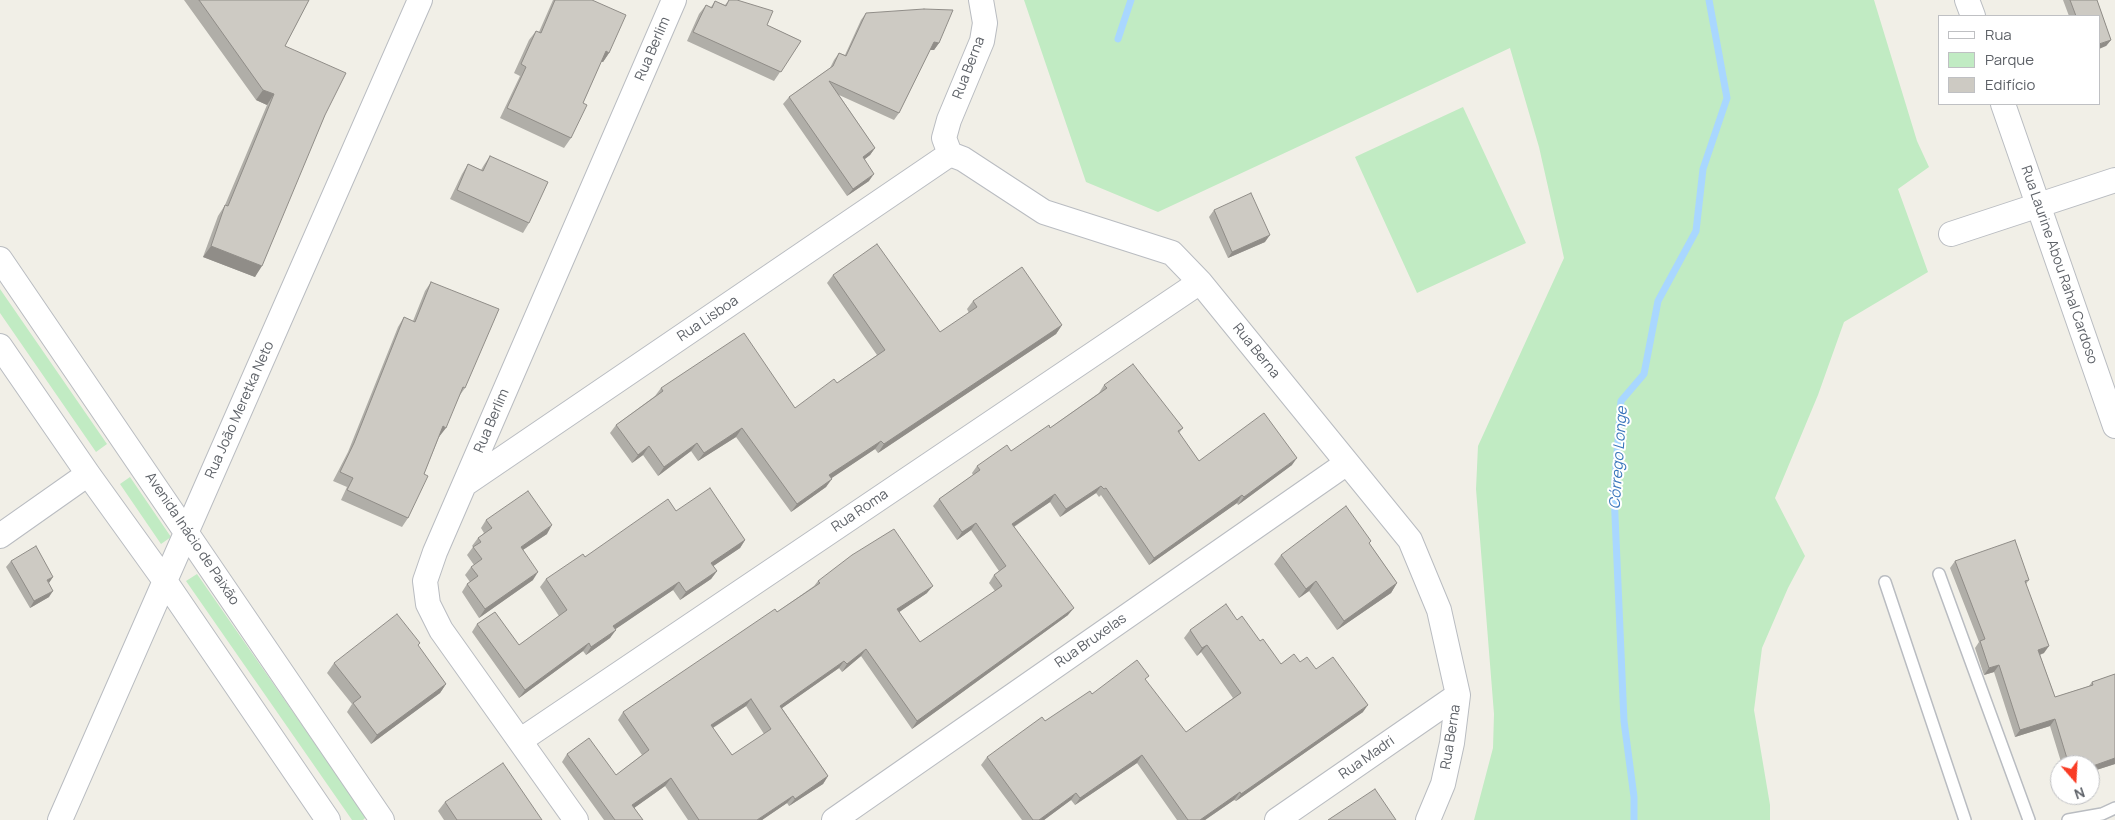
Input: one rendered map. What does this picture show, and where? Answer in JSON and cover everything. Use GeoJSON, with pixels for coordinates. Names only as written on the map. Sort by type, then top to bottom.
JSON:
{"type":"FeatureCollection","features":[{"type":"Feature","properties":{"kind":"street","name":"Rua João Meretka Neto"},"geometry":{"type":"LineString","coordinates":[[60,820],[420,0]]}},
{"type":"Feature","properties":{"kind":"street","name":"Rua Berlim"},"geometry":{"type":"LineString","coordinates":[[576,820],[521,740],[441,630],[428,604],[425,580],[435,552],[674,0]]}},
{"type":"Feature","properties":{"kind":"street","name":"Rua Berna"},"geometry":{"type":"LineString","coordinates":[[980,0],[985,23],[982,41],[949,120],[944,138],[950,154],[964,159],[1044,212],[1172,253],[1200,282],[1410,540],[1439,610],[1458,695],[1452,743],[1443,784],[1428,820]]}},
{"type":"Feature","properties":{"kind":"street"},"geometry":{"type":"LineString","coordinates":[[1967,0],[1973,15]]}},
{"type":"Feature","properties":{"kind":"street","name":"Rua Laurine Abou Rahal Cardoso"},"geometry":{"type":"LineString","coordinates":[[2003,105],[2115,426]]}},
{"type":"Feature","properties":{"kind":"street","name":"Rua Lisboa"},"geometry":{"type":"LineString","coordinates":[[465,484],[950,154]]}},
{"type":"Feature","properties":{"kind":"street"},"geometry":{"type":"LineString","coordinates":[[1951,234],[2115,180]]}},
{"type":"Feature","properties":{"kind":"street","name":"Avenida Inácio de Paixão"},"geometry":{"type":"LineString","coordinates":[[0,259],[382,820]]}},
{"type":"Feature","properties":{"kind":"street","name":"Rua Roma"},"geometry":{"type":"LineString","coordinates":[[521,740],[1200,282]]}},
{"type":"Feature","properties":{"kind":"street"},"geometry":{"type":"LineString","coordinates":[[0,346],[88,474],[165,581],[328,820]]}},
{"type":"Feature","properties":{"kind":"street","name":"Rua Bruxelas"},"geometry":{"type":"LineString","coordinates":[[834,820],[1348,463]]}},
{"type":"Feature","properties":{"kind":"street"},"geometry":{"type":"LineString","coordinates":[[0,536],[88,474]]}},
{"type":"Feature","properties":{"kind":"street","name":"Rua Madri"},"geometry":{"type":"LineString","coordinates":[[1277,820],[1458,695]]}},
{"type":"Feature","properties":{"kind":"lane"},"geometry":{"type":"LineString","coordinates":[[1939,574],[2029,820]]}},
{"type":"Feature","properties":{"kind":"lane"},"geometry":{"type":"LineString","coordinates":[[1885,582],[1966,820]]}},
{"type":"Feature","properties":{"kind":"lane"},"geometry":{"type":"LineString","coordinates":[[2068,820],[2102,814],[2115,808]]}},
{"type":"Feature","properties":{"kind":"green space"},"geometry":{"type":"Polygon","coordinates":[[[1024,0],[1874,0],[1917,141],[1929,167],[1898,189],[1928,272],[1844,322],[1818,395],[1775,498],[1805,556],[1788,588],[1762,648],[1754,710],[1770,805],[1770,820],[1474,820],[1493,748],[1494,714],[1476,489],[1478,446],[1564,258],[1539,147],[1510,48],[1158,212],[1086,182],[1024,0]]]}},
{"type":"Feature","properties":{"kind":"green space"},"geometry":{"type":"Polygon","coordinates":[[[1463,107],[1526,243],[1417,293],[1355,157],[1463,107]]]}},
{"type":"Feature","properties":{"kind":"green space"},"geometry":{"type":"Polygon","coordinates":[[[0,289],[107,444],[96,452],[0,313],[0,289]]]}},
{"type":"Feature","properties":{"kind":"green space"},"geometry":{"type":"Polygon","coordinates":[[[130,477],[171,537],[161,544],[120,484],[130,477]]]}},
{"type":"Feature","properties":{"kind":"green space"},"geometry":{"type":"Polygon","coordinates":[[[197,574],[366,817],[363,820],[352,820],[186,581],[197,574]]]}},
{"type":"Feature","properties":{"kind":"building"},"geometry":{"type":"Polygon","coordinates":[[[199,0],[309,0],[285,46],[346,73],[325,115],[262,266],[211,246],[225,205],[228,206],[274,94],[263,90],[199,0]]]}},
{"type":"Feature","properties":{"kind":"building"},"geometry":{"type":"Polygon","coordinates":[[[555,0],[592,0],[626,15],[609,53],[606,51],[583,103],[587,105],[571,138],[507,108],[526,67],[521,64],[536,31],[541,33],[555,0]]]}},
{"type":"Feature","properties":{"kind":"building"},"geometry":{"type":"Polygon","coordinates":[[[729,0],[737,0],[773,11],[767,25],[801,41],[781,72],[693,32],[706,5],[712,8],[715,1],[726,6],[729,0]]]}},
{"type":"Feature","properties":{"kind":"building"},"geometry":{"type":"Polygon","coordinates":[[[2070,0],[2097,0],[2111,40],[2100,44],[2100,15],[2076,15],[2070,0]]]}},
{"type":"Feature","properties":{"kind":"building"},"geometry":{"type":"Polygon","coordinates":[[[924,9],[953,10],[939,43],[934,42],[899,113],[829,81],[875,148],[863,157],[874,174],[853,189],[789,97],[833,66],[839,53],[846,56],[866,13],[924,9]]]}},
{"type":"Feature","properties":{"kind":"building"},"geometry":{"type":"Polygon","coordinates":[[[490,156],[548,182],[529,223],[457,190],[468,164],[483,171],[490,156]]]}},
{"type":"Feature","properties":{"kind":"building"},"geometry":{"type":"Polygon","coordinates":[[[1251,193],[1270,235],[1232,252],[1214,210],[1251,193]]]}},
{"type":"Feature","properties":{"kind":"building"},"geometry":{"type":"Polygon","coordinates":[[[877,244],[940,332],[977,307],[973,301],[1022,267],[1062,325],[884,444],[881,441],[829,475],[832,479],[797,504],[742,428],[704,453],[697,443],[664,467],[649,446],[638,455],[616,425],[663,391],[661,388],[744,333],[795,408],[834,379],[837,383],[885,350],[833,275],[877,244]]]}},
{"type":"Feature","properties":{"kind":"building"},"geometry":{"type":"Polygon","coordinates":[[[431,282],[499,309],[446,428],[443,426],[424,474],[428,476],[408,518],[347,490],[353,478],[340,472],[354,443],[404,317],[415,322],[431,282]]]}},
{"type":"Feature","properties":{"kind":"building"},"geometry":{"type":"Polygon","coordinates":[[[1133,364],[1183,428],[1178,431],[1199,461],[1264,413],[1297,458],[1244,497],[1242,495],[1154,558],[1106,488],[1104,489],[1101,486],[1066,509],[1055,494],[1012,524],[1074,608],[917,721],[866,649],[847,664],[844,661],[780,706],[828,776],[795,799],[793,796],[757,820],[699,820],[671,778],[632,805],[643,820],[615,820],[567,754],[589,738],[616,775],[649,750],[623,712],[775,609],[777,612],[820,583],[818,581],[852,555],[894,529],[933,586],[897,609],[920,642],[1002,586],[994,575],[1006,566],[976,523],[962,532],[939,499],[980,470],[977,466],[1007,445],[1011,451],[1049,425],[1050,428],[1107,388],[1104,385],[1133,364]],[[751,699],[711,725],[732,755],[771,729],[751,699]]]}},
{"type":"Feature","properties":{"kind":"building"},"geometry":{"type":"Polygon","coordinates":[[[710,488],[745,540],[711,563],[717,571],[686,592],[679,582],[613,626],[616,630],[591,647],[589,643],[525,690],[477,624],[495,612],[519,645],[567,610],[546,579],[583,554],[585,557],[668,499],[676,511],[710,488]]]}},
{"type":"Feature","properties":{"kind":"building"},"geometry":{"type":"Polygon","coordinates":[[[528,491],[552,525],[521,547],[538,572],[485,609],[467,584],[478,576],[471,567],[482,559],[473,547],[481,542],[478,538],[492,528],[486,520],[528,491]]]}},
{"type":"Feature","properties":{"kind":"building"},"geometry":{"type":"Polygon","coordinates":[[[1346,506],[1371,541],[1369,543],[1397,583],[1344,621],[1316,581],[1306,589],[1281,555],[1346,506]]]}},
{"type":"Feature","properties":{"kind":"building"},"geometry":{"type":"Polygon","coordinates":[[[2015,540],[2029,580],[2025,581],[2049,646],[2038,650],[2055,697],[2093,685],[2092,682],[2115,674],[2115,758],[2100,763],[2100,755],[2066,755],[2055,719],[2020,730],[1999,665],[1989,668],[1980,641],[1985,639],[1955,561],[2015,540]]]}},
{"type":"Feature","properties":{"kind":"building"},"geometry":{"type":"Polygon","coordinates":[[[36,546],[53,577],[47,580],[53,591],[34,601],[11,561],[36,546]]]}},
{"type":"Feature","properties":{"kind":"building"},"geometry":{"type":"Polygon","coordinates":[[[1226,604],[1237,620],[1242,616],[1260,641],[1263,639],[1281,664],[1294,654],[1300,662],[1307,657],[1316,669],[1333,657],[1368,705],[1241,794],[1240,792],[1200,820],[1188,820],[1142,755],[1080,798],[1076,793],[1039,820],[1033,820],[987,757],[1042,717],[1045,721],[1090,691],[1092,694],[1137,660],[1149,676],[1145,679],[1186,732],[1241,693],[1207,645],[1202,648],[1190,630],[1226,604]]]}},
{"type":"Feature","properties":{"kind":"building"},"geometry":{"type":"Polygon","coordinates":[[[397,614],[420,643],[418,645],[446,684],[377,735],[353,703],[361,697],[334,663],[397,614]]]}},
{"type":"Feature","properties":{"kind":"building"},"geometry":{"type":"Polygon","coordinates":[[[503,763],[542,820],[457,820],[445,802],[503,763]]]}},
{"type":"Feature","properties":{"kind":"building"},"geometry":{"type":"Polygon","coordinates":[[[1375,789],[1396,820],[1328,820],[1375,789]]]}},
{"type":"Feature","properties":{"kind":"waterway"},"geometry":{"type":"LineString","coordinates":[[1118,39],[1131,0]]}},
{"type":"Feature","properties":{"kind":"waterway","name":"Córrego Longe"},"geometry":{"type":"LineString","coordinates":[[1634,820],[1634,797],[1624,721],[1614,493],[1621,401],[1644,374],[1658,301],[1696,231],[1703,169],[1727,98],[1709,0]]}}]}
